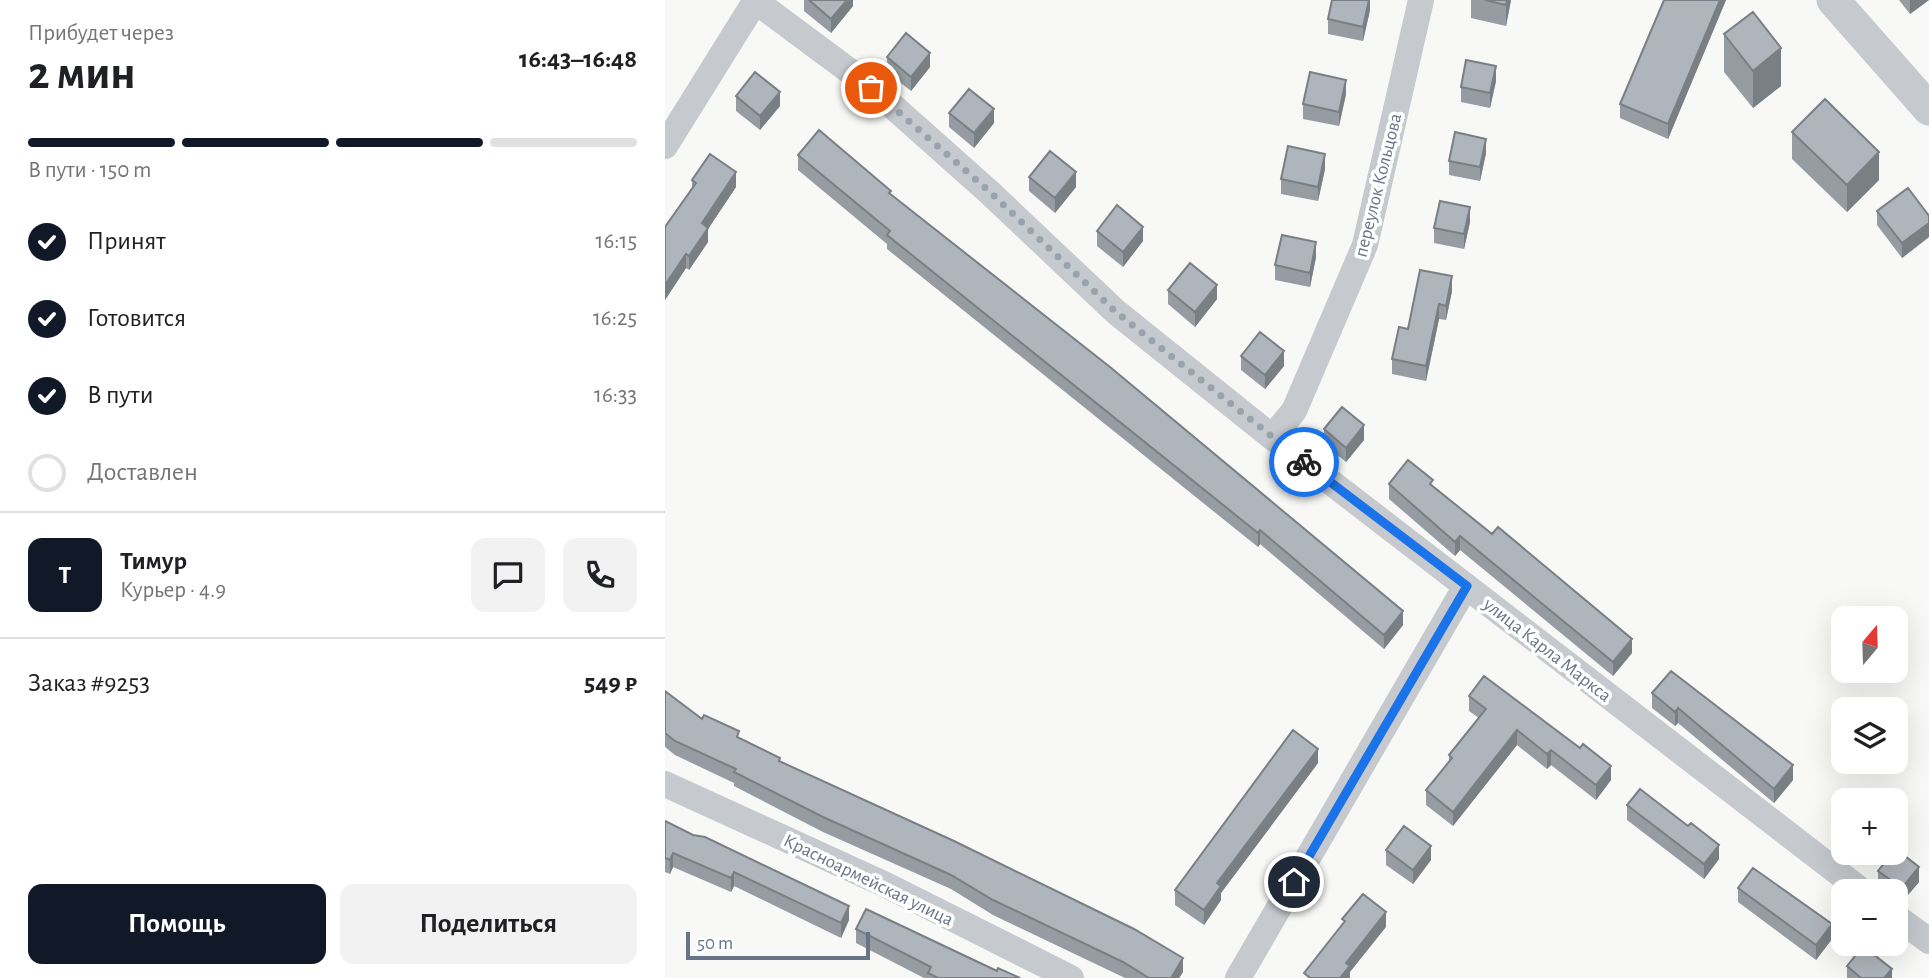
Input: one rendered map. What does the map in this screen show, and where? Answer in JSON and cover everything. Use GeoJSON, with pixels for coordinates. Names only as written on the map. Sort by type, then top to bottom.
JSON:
{"type":"FeatureCollection","features":[{"type":"Feature","properties":{"kind":"street","name":"улица Карла Маркса"},"geometry":{"type":"LineString","coordinates":[[755,0],[871,88],[989,191],[1116,312],[1272,437],[1846,879]]}},
{"type":"Feature","properties":{"kind":"street"},"geometry":{"type":"LineString","coordinates":[[665,146],[755,0]]}},
{"type":"Feature","properties":{"kind":"street","name":"переулок Кольцова"},"geometry":{"type":"LineString","coordinates":[[1272,437],[1294,411],[1365,245],[1421,0]]}},
{"type":"Feature","properties":{"kind":"street"},"geometry":{"type":"LineString","coordinates":[[1833,0],[1929,108]]}},
{"type":"Feature","properties":{"kind":"street"},"geometry":{"type":"LineString","coordinates":[[1238,978],[1467,586]]}},
{"type":"Feature","properties":{"kind":"street","name":"Красноармейская улица"},"geometry":{"type":"LineString","coordinates":[[665,785],[886,885],[1070,978]]}},
{"type":"Feature","properties":{"kind":"street"},"geometry":{"type":"LineString","coordinates":[[1908,926],[1929,941]]}},
{"type":"Feature","properties":{"kind":"building"},"geometry":{"type":"Polygon","coordinates":[[[809,0],[847,0],[831,19],[809,0]]]}},
{"type":"Feature","properties":{"kind":"building"},"geometry":{"type":"Polygon","coordinates":[[[1332,0],[1369,0],[1363,27],[1328,19],[1332,0]]]}},
{"type":"Feature","properties":{"kind":"building"},"geometry":{"type":"Polygon","coordinates":[[[1485,0],[1507,0],[1506,5],[1485,0]]]}},
{"type":"Feature","properties":{"kind":"building"},"geometry":{"type":"Polygon","coordinates":[[[1664,0],[1720,0],[1668,124],[1620,104],[1664,0]]]}},
{"type":"Feature","properties":{"kind":"building"},"geometry":{"type":"Polygon","coordinates":[[[1753,12],[1781,48],[1753,71],[1724,34],[1753,12]]]}},
{"type":"Feature","properties":{"kind":"building"},"geometry":{"type":"Polygon","coordinates":[[[906,33],[930,53],[911,77],[887,57],[906,33]]]}},
{"type":"Feature","properties":{"kind":"building"},"geometry":{"type":"Polygon","coordinates":[[[1466,60],[1496,66],[1490,93],[1461,87],[1466,60]]]}},
{"type":"Feature","properties":{"kind":"building"},"geometry":{"type":"Polygon","coordinates":[[[755,72],[780,92],[760,116],[736,96],[755,72]]]}},
{"type":"Feature","properties":{"kind":"building"},"geometry":{"type":"Polygon","coordinates":[[[1310,72],[1346,80],[1339,112],[1303,104],[1310,72]]]}},
{"type":"Feature","properties":{"kind":"building"},"geometry":{"type":"Polygon","coordinates":[[[969,89],[994,109],[974,133],[949,113],[969,89]]]}},
{"type":"Feature","properties":{"kind":"building"},"geometry":{"type":"Polygon","coordinates":[[[1825,99],[1879,152],[1847,185],[1792,132],[1825,99]]]}},
{"type":"Feature","properties":{"kind":"building"},"geometry":{"type":"Polygon","coordinates":[[[819,130],[891,191],[889,193],[1110,367],[1403,611],[1384,635],[1260,530],[1258,533],[887,235],[890,231],[798,155],[819,130]]]}},
{"type":"Feature","properties":{"kind":"building"},"geometry":{"type":"Polygon","coordinates":[[[1455,132],[1486,139],[1480,167],[1449,161],[1455,132]]]}},
{"type":"Feature","properties":{"kind":"building"},"geometry":{"type":"Polygon","coordinates":[[[1288,146],[1325,154],[1318,187],[1281,179],[1288,146]]]}},
{"type":"Feature","properties":{"kind":"building"},"geometry":{"type":"Polygon","coordinates":[[[1050,151],[1076,172],[1055,198],[1029,177],[1050,151]]]}},
{"type":"Feature","properties":{"kind":"building"},"geometry":{"type":"Polygon","coordinates":[[[710,154],[736,172],[702,223],[708,228],[665,285],[665,227],[696,183],[692,180],[710,154]]]}},
{"type":"Feature","properties":{"kind":"building"},"geometry":{"type":"Polygon","coordinates":[[[1908,188],[1929,216],[1929,223],[1902,243],[1877,211],[1908,188]]]}},
{"type":"Feature","properties":{"kind":"building"},"geometry":{"type":"Polygon","coordinates":[[[1440,201],[1470,207],[1464,234],[1434,228],[1440,201]]]}},
{"type":"Feature","properties":{"kind":"building"},"geometry":{"type":"Polygon","coordinates":[[[1117,205],[1143,227],[1123,252],[1097,231],[1117,205]]]}},
{"type":"Feature","properties":{"kind":"building"},"geometry":{"type":"Polygon","coordinates":[[[1282,235],[1316,242],[1310,273],[1275,265],[1282,235]]]}},
{"type":"Feature","properties":{"kind":"building"},"geometry":{"type":"Polygon","coordinates":[[[1190,263],[1217,285],[1195,312],[1168,290],[1190,263]]]}},
{"type":"Feature","properties":{"kind":"building"},"geometry":{"type":"Polygon","coordinates":[[[1420,270],[1452,276],[1446,306],[1439,304],[1426,366],[1392,359],[1399,327],[1408,329],[1420,270]]]}},
{"type":"Feature","properties":{"kind":"building"},"geometry":{"type":"Polygon","coordinates":[[[1260,332],[1284,351],[1265,375],[1241,356],[1260,332]]]}},
{"type":"Feature","properties":{"kind":"building"},"geometry":{"type":"Polygon","coordinates":[[[1342,407],[1364,425],[1346,448],[1324,429],[1342,407]]]}},
{"type":"Feature","properties":{"kind":"building"},"geometry":{"type":"Polygon","coordinates":[[[1408,460],[1433,480],[1430,484],[1492,534],[1498,527],[1632,639],[1613,662],[1460,536],[1455,542],[1389,484],[1408,460]]]}},
{"type":"Feature","properties":{"kind":"building"},"geometry":{"type":"Polygon","coordinates":[[[1671,671],[1793,765],[1774,789],[1678,708],[1675,712],[1652,693],[1671,671]]]}},
{"type":"Feature","properties":{"kind":"building"},"geometry":{"type":"Polygon","coordinates":[[[1484,676],[1580,748],[1583,744],[1611,766],[1596,785],[1551,750],[1547,754],[1517,730],[1453,812],[1426,790],[1452,758],[1449,755],[1486,709],[1469,696],[1484,676]]]}},
{"type":"Feature","properties":{"kind":"building"},"geometry":{"type":"Polygon","coordinates":[[[665,691],[702,719],[704,715],[739,731],[737,737],[780,758],[779,761],[954,841],[1134,929],[1183,958],[1171,978],[1149,978],[1123,962],[993,900],[951,875],[823,817],[734,772],[736,769],[675,741],[665,733],[665,691]]]}},
{"type":"Feature","properties":{"kind":"building"},"geometry":{"type":"Polygon","coordinates":[[[1293,730],[1318,749],[1217,883],[1221,886],[1204,910],[1175,890],[1293,730]]]}},
{"type":"Feature","properties":{"kind":"building"},"geometry":{"type":"Polygon","coordinates":[[[1640,789],[1688,826],[1691,823],[1719,845],[1704,864],[1627,805],[1640,789]]]}},
{"type":"Feature","properties":{"kind":"building"},"geometry":{"type":"Polygon","coordinates":[[[665,821],[693,835],[705,837],[849,906],[841,923],[734,872],[731,878],[673,853],[670,860],[665,858],[665,821]]]}},
{"type":"Feature","properties":{"kind":"building"},"geometry":{"type":"Polygon","coordinates":[[[1404,826],[1431,846],[1413,870],[1386,850],[1404,826]]]}},
{"type":"Feature","properties":{"kind":"building"},"geometry":{"type":"Polygon","coordinates":[[[1908,858],[1919,867],[1908,881],[1889,879],[1878,871],[1883,865],[1908,865],[1908,858]]]}},
{"type":"Feature","properties":{"kind":"building"},"geometry":{"type":"Polygon","coordinates":[[[1753,868],[1831,925],[1816,945],[1738,888],[1753,868]]]}},
{"type":"Feature","properties":{"kind":"building"},"geometry":{"type":"Polygon","coordinates":[[[1363,894],[1386,912],[1346,963],[1350,966],[1340,978],[1310,978],[1304,973],[1363,894]]]}},
{"type":"Feature","properties":{"kind":"building"},"geometry":{"type":"Polygon","coordinates":[[[866,909],[997,971],[998,968],[1020,978],[938,978],[928,973],[931,967],[856,929],[866,909]]]}},
{"type":"Feature","properties":{"kind":"building"},"geometry":{"type":"Polygon","coordinates":[[[1855,956],[1876,956],[1892,969],[1884,978],[1861,978],[1847,966],[1855,956]]]}},
{"type":"Feature","properties":{"kind":"way so far"},"geometry":{"type":"LineString","coordinates":[[871,88],[989,191],[1116,312],[1304,462]]}},
{"type":"Feature","properties":{"kind":"route"},"geometry":{"type":"LineString","coordinates":[[1294,882],[1467,586],[1304,462]]}}]}
